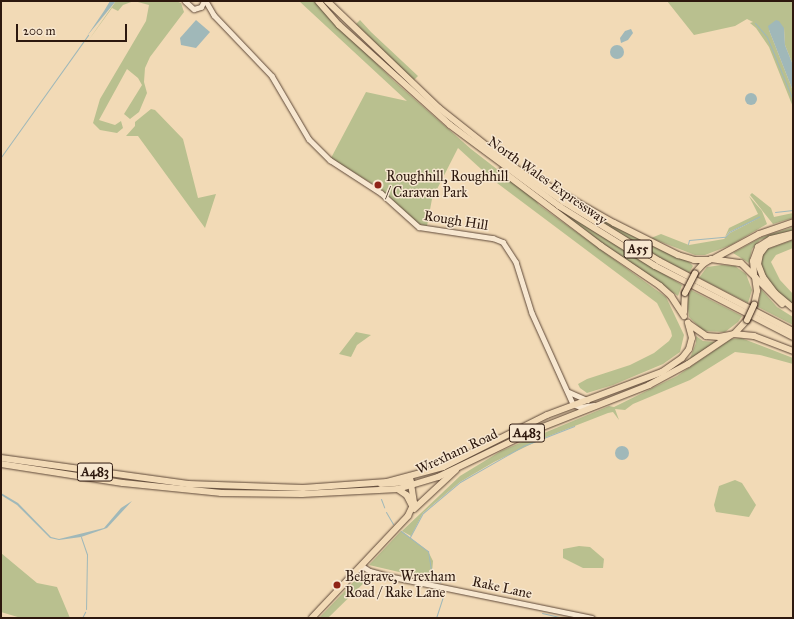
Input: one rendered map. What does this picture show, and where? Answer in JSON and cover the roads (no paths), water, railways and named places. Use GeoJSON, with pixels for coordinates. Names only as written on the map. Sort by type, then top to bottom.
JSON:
{"type":"FeatureCollection","features":[{"type":"Feature","properties":{"kind":"highway","name":"North Wales Expressway"},"geometry":{"type":"LineString","coordinates":[[318,1],[339,25],[450,125],[508,170],[609,238],[655,266],[793,337]]}},
{"type":"Feature","properties":{"kind":"highway","name":"North Wales Expressway"},"geometry":{"type":"LineString","coordinates":[[327,1],[401,74],[493,151],[564,202],[652,257],[793,331]]}},
{"type":"Feature","properties":{"kind":"highway"},"geometry":{"type":"LineString","coordinates":[[450,125],[531,194],[660,286],[671,296],[688,323],[706,336],[732,334],[754,336],[793,351]]}},
{"type":"Feature","properties":{"kind":"highway"},"geometry":{"type":"LineString","coordinates":[[493,151],[536,179],[627,230],[678,255],[694,260],[736,261],[755,275],[775,299],[793,312]]}},
{"type":"Feature","properties":{"kind":"highway"},"geometry":{"type":"LineString","coordinates":[[684,316],[683,304],[685,293],[695,273],[710,260],[759,234],[793,222]]}},
{"type":"Feature","properties":{"kind":"highway"},"geometry":{"type":"LineString","coordinates":[[732,334],[747,320],[754,305],[757,292],[753,261],[758,247],[771,239],[793,235]]}},
{"type":"Feature","properties":{"kind":"highway"},"geometry":{"type":"LineString","coordinates":[[793,235],[766,246],[760,254],[758,264],[763,277],[775,293],[793,308]]}},
{"type":"Feature","properties":{"kind":"highway","name":"Wrexham Road"},"geometry":{"type":"LineString","coordinates":[[411,482],[458,461],[573,404],[589,400],[662,372],[682,358],[691,344],[688,323]]}},
{"type":"Feature","properties":{"kind":"highway","name":"Wrexham Road"},"geometry":{"type":"LineString","coordinates":[[411,482],[459,468],[508,442],[668,376],[732,334]]}},
{"type":"Feature","properties":{"kind":"highway","name":"A483"},"geometry":{"type":"LineString","coordinates":[[1,458],[188,484],[304,488],[411,482]]}},
{"type":"Feature","properties":{"kind":"highway","name":"A483"},"geometry":{"type":"LineString","coordinates":[[1,464],[123,483],[221,493],[302,494],[398,489],[411,482]]}},
{"type":"Feature","properties":{"kind":"main road"},"geometry":{"type":"LineString","coordinates":[[312,618],[362,566],[412,509],[459,468]]}},
{"type":"Feature","properties":{"kind":"main road","name":"Wrexham Road"},"geometry":{"type":"LineString","coordinates":[[411,482],[412,509]]}},
{"type":"Feature","properties":{"kind":"main road"},"geometry":{"type":"LineString","coordinates":[[398,489],[407,495],[412,509]]}},
{"type":"Feature","properties":{"kind":"street","name":"Rough Hill"},"geometry":{"type":"LineString","coordinates":[[184,1],[191,9],[199,8],[214,15]]}},
{"type":"Feature","properties":{"kind":"street"},"geometry":{"type":"LineString","coordinates":[[199,8],[205,1]]}},
{"type":"Feature","properties":{"kind":"street","name":"Rough Hill"},"geometry":{"type":"LineString","coordinates":[[205,1],[214,15],[272,76],[306,134],[330,160],[381,193],[419,227],[493,238],[504,242],[516,262],[543,339],[569,392],[573,404]]}},
{"type":"Feature","properties":{"kind":"street"},"geometry":{"type":"LineString","coordinates":[[569,392],[589,400]]}},
{"type":"Feature","properties":{"kind":"street"},"geometry":{"type":"LineString","coordinates":[[573,404],[580,407],[597,404]]}},
{"type":"Feature","properties":{"kind":"street","name":"Rake Lane"},"geometry":{"type":"LineString","coordinates":[[362,566],[370,571],[393,577],[592,618]]}},
{"type":"Feature","properties":{"kind":"water"},"geometry":{"type":"Polygon","coordinates":[[[110,1],[116,1],[87,36],[104,11],[110,1]]]}},
{"type":"Feature","properties":{"kind":"water"},"geometry":{"type":"Polygon","coordinates":[[[196,20],[210,32],[196,48],[181,45],[180,38],[196,20]]]}},
{"type":"Feature","properties":{"kind":"water"},"geometry":{"type":"Polygon","coordinates":[[[776,20],[779,21],[784,28],[785,45],[793,65],[793,91],[768,26],[776,20]]]}},
{"type":"Feature","properties":{"kind":"water"},"geometry":{"type":"Polygon","coordinates":[[[631,29],[633,33],[628,40],[621,43],[620,38],[625,31],[631,29]]]}},
{"type":"Feature","properties":{"kind":"water"},"geometry":{"type":"Polygon","coordinates":[[[617,45],[622,47],[624,52],[622,57],[617,59],[612,57],[610,52],[612,47],[617,45]]]}},
{"type":"Feature","properties":{"kind":"water"},"geometry":{"type":"Polygon","coordinates":[[[751,93],[755,95],[757,99],[755,103],[751,105],[747,103],[745,99],[747,95],[751,93]]]}},
{"type":"Feature","properties":{"kind":"water"},"geometry":{"type":"Polygon","coordinates":[[[622,446],[627,448],[629,453],[627,458],[622,460],[617,458],[615,453],[617,448],[622,446]]]}},
{"type":"Feature","properties":{"kind":"water"},"geometry":{"type":"Polygon","coordinates":[[[1,493],[18,503],[51,537],[59,539],[104,528],[121,508],[132,501],[107,528],[81,537],[59,540],[50,538],[17,505],[1,495],[1,493]]]}},
{"type":"Feature","properties":{"kind":"waterway"},"geometry":{"type":"LineString","coordinates":[[755,23],[767,37],[793,100]]}},
{"type":"Feature","properties":{"kind":"waterway"},"geometry":{"type":"LineString","coordinates":[[1,157],[88,35]]}},
{"type":"Feature","properties":{"kind":"waterway"},"geometry":{"type":"LineString","coordinates":[[775,212],[793,210]]}},
{"type":"Feature","properties":{"kind":"waterway"},"geometry":{"type":"LineString","coordinates":[[688,244],[689,240],[725,237],[729,232],[759,217]]}},
{"type":"Feature","properties":{"kind":"waterway"},"geometry":{"type":"LineString","coordinates":[[410,537],[423,513],[460,482],[523,446],[574,426]]}},
{"type":"Feature","properties":{"kind":"waterway"},"geometry":{"type":"LineString","coordinates":[[381,499],[384,507]]}},
{"type":"Feature","properties":{"kind":"waterway"},"geometry":{"type":"LineString","coordinates":[[386,512],[393,524]]}},
{"type":"Feature","properties":{"kind":"waterway"},"geometry":{"type":"LineString","coordinates":[[401,531],[428,551],[432,575],[440,582]]}},
{"type":"Feature","properties":{"kind":"waterway"},"geometry":{"type":"LineString","coordinates":[[81,537],[87,554],[86,609]]}},
{"type":"Feature","properties":{"kind":"waterway"},"geometry":{"type":"LineString","coordinates":[[436,618],[444,593]]}},
{"type":"Feature","properties":{"kind":"waterway"},"geometry":{"type":"LineString","coordinates":[[82,618],[85,612]]}},
{"type":"Feature","properties":{"kind":"waterway"},"geometry":{"type":"LineString","coordinates":[[542,613],[563,618]]}},
{"type":"Feature","properties":{"kind":"place","name":"Roughhill, Roughhill / Caravan Park"},"geometry":{"type":"Point","coordinates":[378,185]}},
{"type":"Feature","properties":{"kind":"place","name":"Belgrave, Wrexham Road / Rake Lane"},"geometry":{"type":"Point","coordinates":[337,585]}}]}
